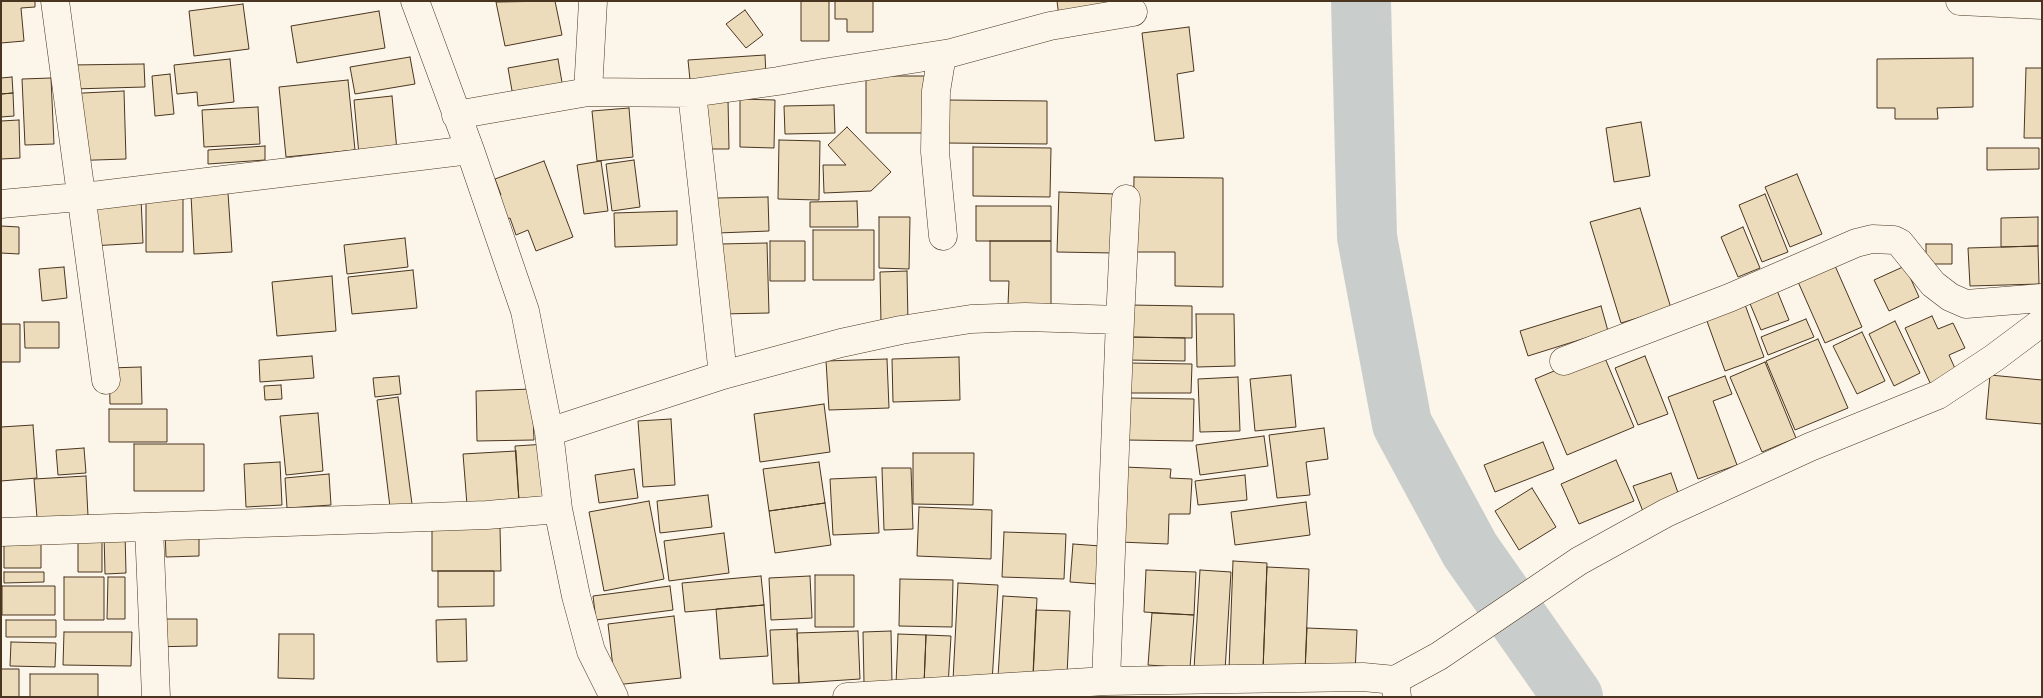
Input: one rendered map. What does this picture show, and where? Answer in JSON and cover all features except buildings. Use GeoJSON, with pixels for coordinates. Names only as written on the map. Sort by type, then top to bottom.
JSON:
{"type":"FeatureCollection","features":[{"type":"Feature","properties":{"kind":"street"},"geometry":{"type":"LineString","coordinates":[[55,1],[83,197],[106,380]]}},
{"type":"Feature","properties":{"kind":"street"},"geometry":{"type":"LineString","coordinates":[[415,1],[470,150],[525,311],[550,432],[558,509],[576,596],[591,650],[614,697]]}},
{"type":"Feature","properties":{"kind":"street"},"geometry":{"type":"LineString","coordinates":[[588,92],[593,1]]}},
{"type":"Feature","properties":{"kind":"street"},"geometry":{"type":"LineString","coordinates":[[1960,1],[2042,5]]}},
{"type":"Feature","properties":{"kind":"street"},"geometry":{"type":"LineString","coordinates":[[456,115],[588,92],[692,93],[778,81],[942,55],[1050,26],[1132,12]]}},
{"type":"Feature","properties":{"kind":"street"},"geometry":{"type":"LineString","coordinates":[[942,55],[936,91],[935,152],[943,236]]}},
{"type":"Feature","properties":{"kind":"street"},"geometry":{"type":"LineString","coordinates":[[692,93],[722,375]]}},
{"type":"Feature","properties":{"kind":"street"},"geometry":{"type":"LineString","coordinates":[[1,204],[83,197],[470,150]]}},
{"type":"Feature","properties":{"kind":"street"},"geometry":{"type":"LineString","coordinates":[[1106,681],[1126,199]]}},
{"type":"Feature","properties":{"kind":"street"},"geometry":{"type":"LineString","coordinates":[[1564,361],[1729,298],[1856,243],[1872,239],[1894,240],[1900,243],[1933,284],[1950,297],[1966,304],[2042,298]]}},
{"type":"Feature","properties":{"kind":"street"},"geometry":{"type":"LineString","coordinates":[[550,432],[722,375],[841,343],[901,330],[971,319],[1025,317],[1120,320]]}},
{"type":"Feature","properties":{"kind":"street"},"geometry":{"type":"LineString","coordinates":[[847,697],[1106,681],[1363,677],[1396,688],[1439,656],[1579,561],[1666,513],[1792,455],[1938,396],[1994,358],[2042,322]]}},
{"type":"Feature","properties":{"kind":"street"},"geometry":{"type":"LineString","coordinates":[[1,532],[487,515],[558,509]]}},
{"type":"Feature","properties":{"kind":"street"},"geometry":{"type":"LineString","coordinates":[[149,527],[156,697]]}},
{"type":"Feature","properties":{"kind":"waterway"},"geometry":{"type":"LineString","coordinates":[[1361,1],[1367,237],[1402,424],[1470,550],[1573,697]]}}]}
